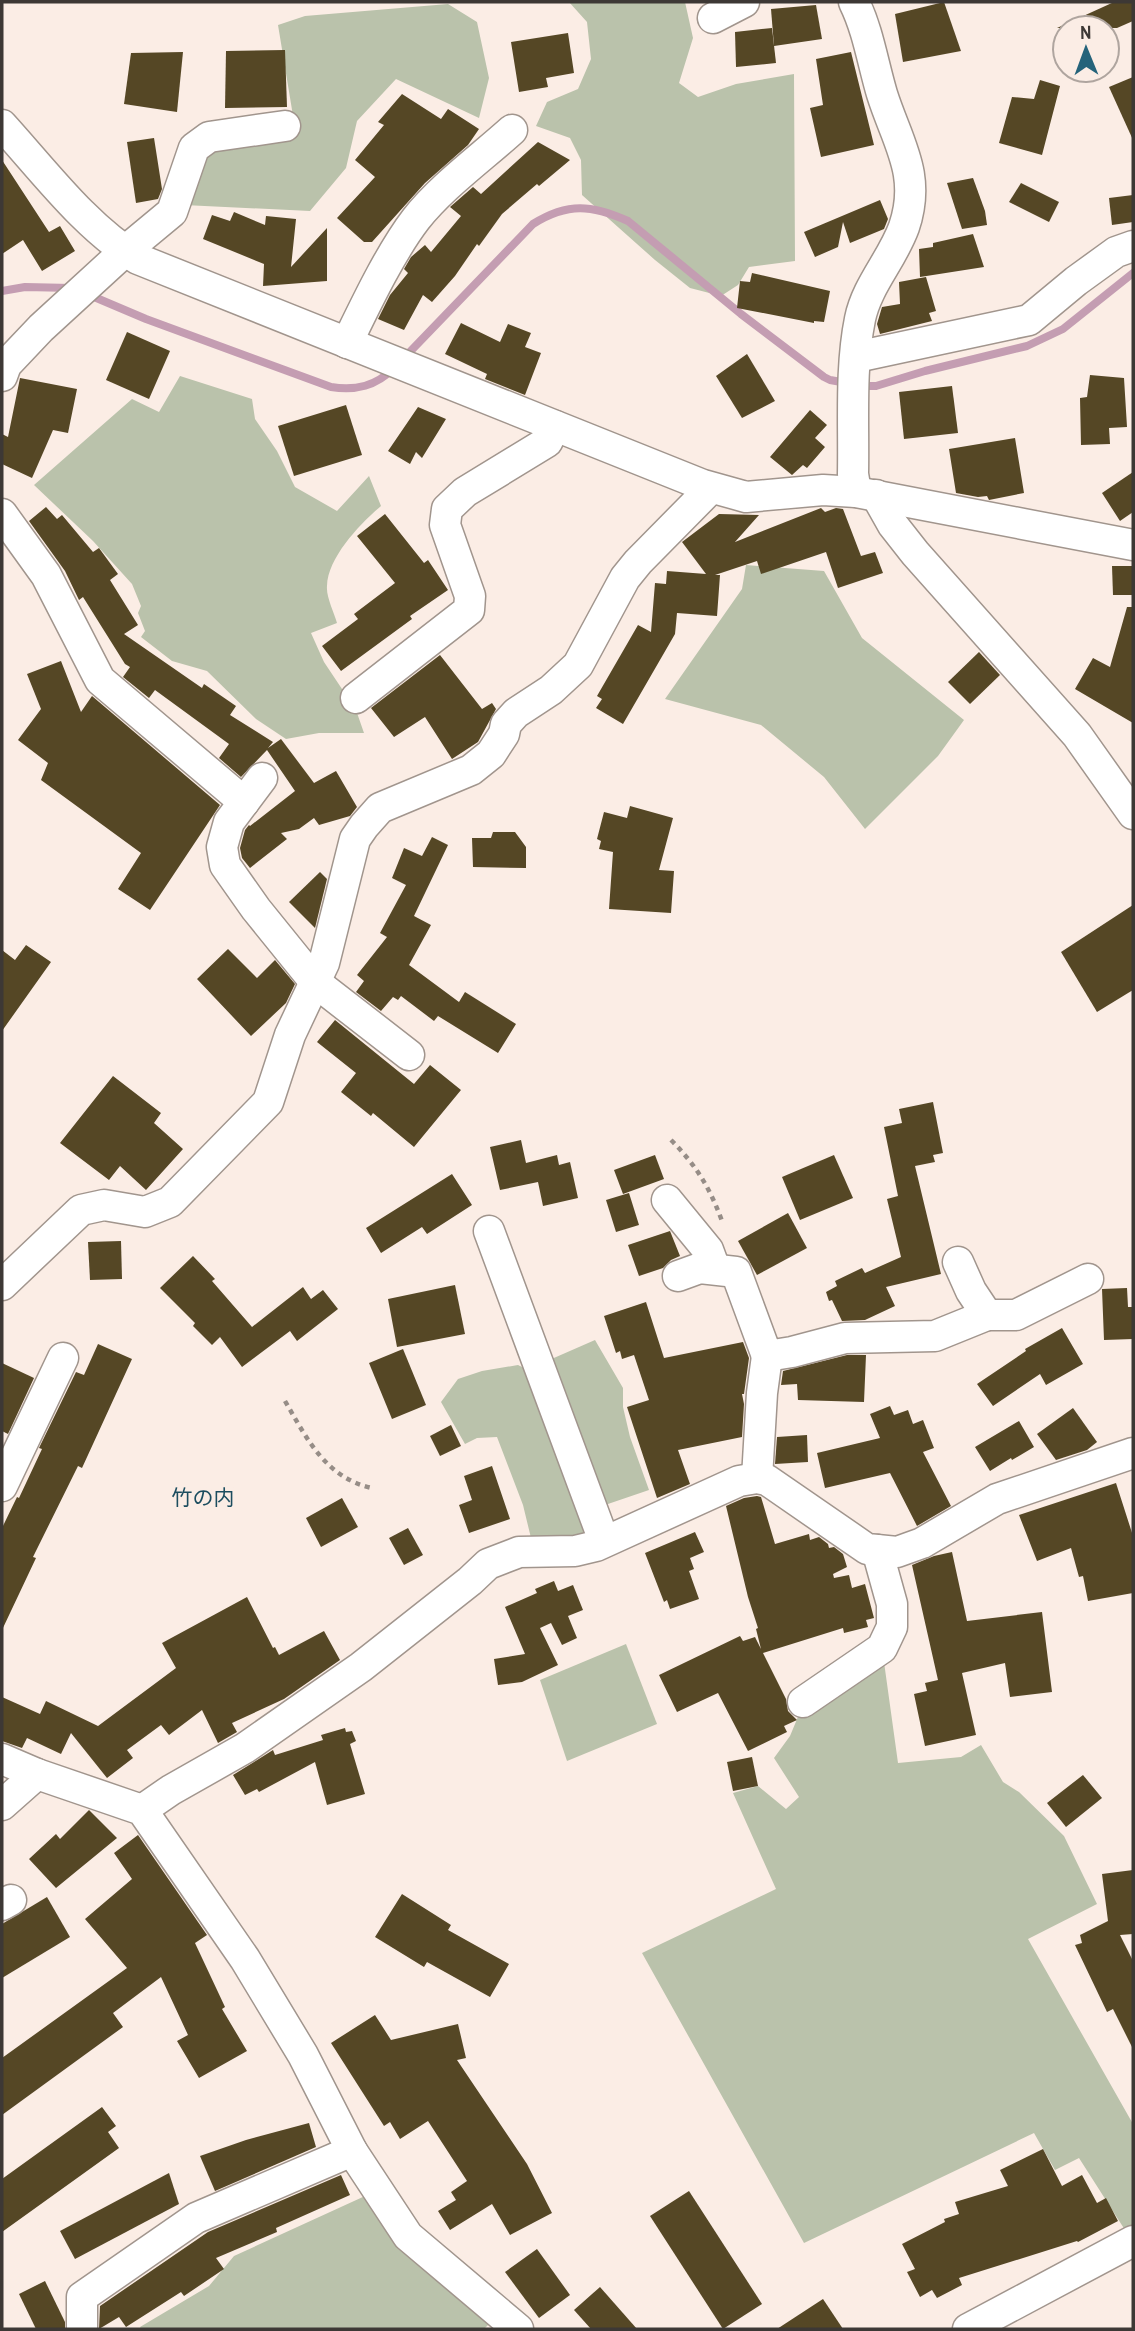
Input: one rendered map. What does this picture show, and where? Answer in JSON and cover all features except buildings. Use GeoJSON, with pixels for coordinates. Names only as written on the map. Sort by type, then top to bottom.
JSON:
{"type":"FeatureCollection","features":[{"type":"Feature","properties":{"kind":"street"},"geometry":{"type":"LineString","coordinates":[[713,18],[744,2]]}},
{"type":"Feature","properties":{"kind":"street"},"geometry":{"type":"LineString","coordinates":[[854,2],[883,97],[907,158],[911,183],[904,226],[864,303],[860,320],[856,357],[853,474],[866,494],[915,553],[1077,735],[1133,814]]}},
{"type":"Feature","properties":{"kind":"street"},"geometry":{"type":"LineString","coordinates":[[2,125],[113,243],[154,266],[711,488],[746,497],[836,490],[866,494],[1133,545]]}},
{"type":"Feature","properties":{"kind":"street"},"geometry":{"type":"LineString","coordinates":[[2,376],[6,365],[41,328],[172,212],[194,148],[209,137],[285,126]]}},
{"type":"Feature","properties":{"kind":"street"},"geometry":{"type":"LineString","coordinates":[[347,343],[364,308],[415,221],[428,205],[512,130]]}},
{"type":"Feature","properties":{"kind":"street"},"geometry":{"type":"LineString","coordinates":[[856,357],[1028,320],[1116,252],[1133,246]]}},
{"type":"Feature","properties":{"kind":"street"},"geometry":{"type":"LineString","coordinates":[[356,698],[469,610],[470,596],[445,525],[447,509],[464,492],[547,442],[555,426]]}},
{"type":"Feature","properties":{"kind":"street"},"geometry":{"type":"LineString","coordinates":[[2,1284],[81,1210],[104,1205],[145,1212],[170,1202],[268,1102],[290,1035],[324,963],[355,839],[364,826],[380,808],[471,770],[491,754],[504,734],[506,724],[516,713],[551,690],[578,665],[625,578],[711,488]]}},
{"type":"Feature","properties":{"kind":"street"},"geometry":{"type":"LineString","coordinates":[[2,514],[46,575],[100,680],[243,802]]}},
{"type":"Feature","properties":{"kind":"street"},"geometry":{"type":"LineString","coordinates":[[262,778],[229,822],[222,847],[225,865],[256,909],[315,982],[409,1055]]}},
{"type":"Feature","properties":{"kind":"street"},"geometry":{"type":"LineString","coordinates":[[667,1200],[708,1250],[715,1269]]}},
{"type":"Feature","properties":{"kind":"street"},"geometry":{"type":"LineString","coordinates":[[489,1231],[604,1541]]}},
{"type":"Feature","properties":{"kind":"street"},"geometry":{"type":"LineString","coordinates":[[958,1262],[971,1291],[987,1315]]}},
{"type":"Feature","properties":{"kind":"street"},"geometry":{"type":"LineString","coordinates":[[678,1276],[700,1268],[736,1272],[767,1356],[757,1478]]}},
{"type":"Feature","properties":{"kind":"street"},"geometry":{"type":"LineString","coordinates":[[767,1356],[845,1338],[935,1336],[987,1315],[1016,1315],[1087,1279]]}},
{"type":"Feature","properties":{"kind":"street"},"geometry":{"type":"LineString","coordinates":[[5,1469],[64,1358]]}},
{"type":"Feature","properties":{"kind":"street"},"geometry":{"type":"LineString","coordinates":[[142,1810],[245,1748],[361,1667],[488,1564],[519,1552],[575,1551],[604,1541],[739,1481],[757,1478],[767,1480],[867,1549],[897,1552],[922,1544],[997,1499],[1133,1452]]}},
{"type":"Feature","properties":{"kind":"street"},"geometry":{"type":"LineString","coordinates":[[803,1702],[882,1648],[892,1627],[892,1604],[877,1550]]}},
{"type":"Feature","properties":{"kind":"street"},"geometry":{"type":"LineString","coordinates":[[2,1759],[37,1774],[142,1810],[245,1959],[303,2055],[352,2151],[408,2236],[518,2329]]}},
{"type":"Feature","properties":{"kind":"street"},"geometry":{"type":"LineString","coordinates":[[2,1805],[37,1774]]}},
{"type":"Feature","properties":{"kind":"street"},"geometry":{"type":"LineString","coordinates":[[82,2329],[82,2297],[196,2218],[352,2151]]}},
{"type":"Feature","properties":{"kind":"street"},"geometry":{"type":"LineString","coordinates":[[968,2329],[1133,2241]]}},
{"type":"Feature","properties":{"kind":"path"},"geometry":{"type":"LineString","coordinates":[[671,1140],[690,1159],[707,1186],[726,1231]]}},
{"type":"Feature","properties":{"kind":"path"},"geometry":{"type":"LineString","coordinates":[[285,1401],[313,1449],[336,1472],[355,1484],[372,1488]]}},
{"type":"Feature","properties":{"kind":"green space"},"geometry":{"type":"Polygon","coordinates":[[[569,2],[685,2],[693,38],[679,83],[698,97],[736,84],[794,74],[795,261],[749,267],[738,285],[721,296],[690,288],[582,195],[581,160],[570,138],[536,126],[547,102],[578,89],[591,59],[587,22],[569,2]]]}},
{"type":"Feature","properties":{"kind":"green space"},"geometry":{"type":"Polygon","coordinates":[[[448,4],[477,22],[489,78],[479,118],[396,79],[357,121],[346,168],[310,211],[184,205],[200,151],[296,134],[278,25],[305,16],[448,4]]]}},
{"type":"Feature","properties":{"kind":"green space"},"geometry":{"type":"Polygon","coordinates":[[[180,376],[252,399],[255,419],[277,451],[295,487],[337,511],[369,476],[381,506],[346,542],[333,564],[327,590],[337,623],[311,633],[324,662],[356,710],[364,733],[319,733],[286,739],[256,719],[207,671],[172,661],[141,637],[145,631],[138,613],[141,606],[132,584],[93,541],[34,485],[132,399],[159,412],[180,376]]]}},
{"type":"Feature","properties":{"kind":"green space"},"geometry":{"type":"Polygon","coordinates":[[[746,565],[824,571],[862,638],[964,720],[938,756],[865,829],[824,777],[761,725],[665,699],[742,589],[746,565]]]}},
{"type":"Feature","properties":{"kind":"green space"},"geometry":{"type":"Polygon","coordinates":[[[595,1340],[623,1388],[623,1407],[630,1437],[649,1490],[605,1505],[547,1361],[595,1340]]]}},
{"type":"Feature","properties":{"kind":"green space"},"geometry":{"type":"Polygon","coordinates":[[[518,1365],[530,1371],[589,1534],[565,1543],[531,1538],[523,1505],[497,1437],[477,1438],[465,1444],[441,1402],[458,1379],[482,1371],[518,1365]]]}},
{"type":"Feature","properties":{"kind":"green space"},"geometry":{"type":"Polygon","coordinates":[[[626,1644],[657,1724],[567,1761],[540,1680],[626,1644]]]}},
{"type":"Feature","properties":{"kind":"green space"},"geometry":{"type":"Polygon","coordinates":[[[884,1662],[898,1763],[961,1757],[981,1745],[1003,1782],[1019,1792],[1064,1836],[1097,1904],[1028,1939],[1133,2124],[1133,2225],[1125,2230],[1079,2158],[1055,2170],[1034,2133],[804,2243],[642,1953],[776,1889],[733,1793],[758,1786],[786,1809],[799,1797],[774,1758],[790,1736],[800,1712],[884,1662]]]}},
{"type":"Feature","properties":{"kind":"green space"},"geometry":{"type":"Polygon","coordinates":[[[365,2196],[491,2322],[484,2329],[141,2329],[140,2327],[209,2286],[234,2256],[365,2196]]]}},
{"type":"Feature","properties":{"kind":"waterway"},"geometry":{"type":"LineString","coordinates":[[403,359],[533,224],[569,209],[591,209],[628,221],[741,314],[824,377],[864,386],[876,386],[1027,346],[1063,329],[1133,273]]}},
{"type":"Feature","properties":{"kind":"waterway"},"geometry":{"type":"LineString","coordinates":[[2,291],[25,287],[72,288]]}},
{"type":"Feature","properties":{"kind":"waterway"},"geometry":{"type":"LineString","coordinates":[[87,294],[146,319],[331,387],[365,386],[394,368]]}},
{"type":"Feature","properties":{"kind":"district","name":"竹の内"},"geometry":{"type":"Point","coordinates":[203,1497]}}]}
